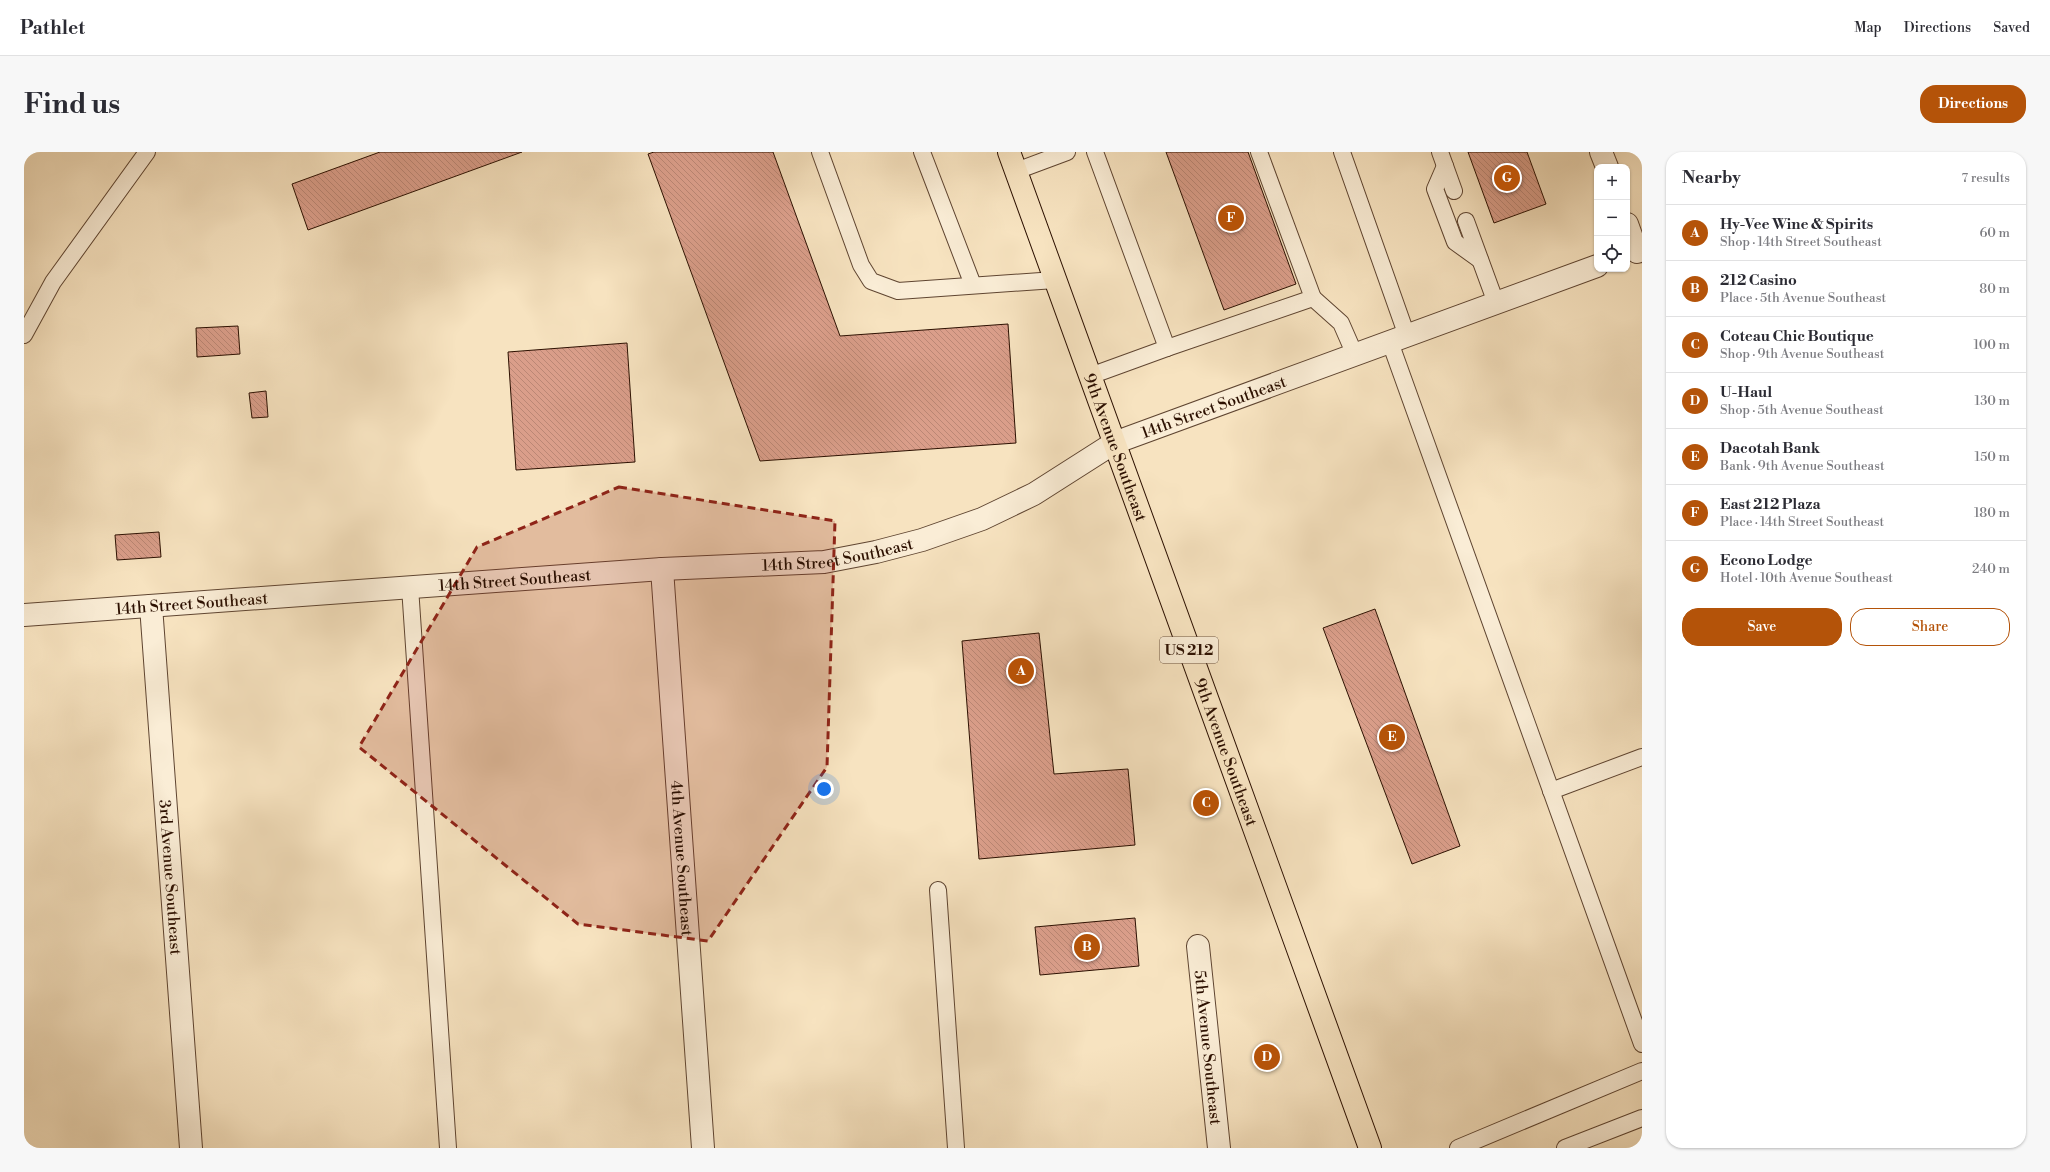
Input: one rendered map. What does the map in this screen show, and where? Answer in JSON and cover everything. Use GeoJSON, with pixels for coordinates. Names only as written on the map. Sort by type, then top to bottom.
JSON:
{"type":"FeatureCollection","features":[{"type":"Feature","properties":{"kind":"main road","name":"9th Avenue Southeast"},"geometry":{"type":"LineString","coordinates":[[1012,161],[1370,1148]]}},
{"type":"Feature","properties":{"kind":"street"},"geometry":{"type":"LineString","coordinates":[[1601,152],[1606,164]]}},
{"type":"Feature","properties":{"kind":"street"},"geometry":{"type":"LineString","coordinates":[[1630,234],[1635,252]]}},
{"type":"Feature","properties":{"kind":"street","name":"14th Street Southeast"},"geometry":{"type":"LineString","coordinates":[[24,615],[662,569],[824,562],[876,552],[922,540],[982,519],[1034,494],[1114,443],[1594,267]]}},
{"type":"Feature","properties":{"kind":"street","name":"4th Avenue Southeast"},"geometry":{"type":"LineString","coordinates":[[662,569],[703,1148]]}},
{"type":"Feature","properties":{"kind":"street","name":"3rd Avenue Southeast"},"geometry":{"type":"LineString","coordinates":[[151,606],[191,1148]]}},
{"type":"Feature","properties":{"kind":"street","name":"5th Avenue Southeast"},"geometry":{"type":"LineString","coordinates":[[1198,946],[1219,1148]]}},
{"type":"Feature","properties":{"kind":"lane"},"geometry":{"type":"LineString","coordinates":[[24,335],[53,282],[147,152]]}},
{"type":"Feature","properties":{"kind":"lane"},"geometry":{"type":"LineString","coordinates":[[820,152],[861,265],[871,281],[898,290],[1055,280]]}},
{"type":"Feature","properties":{"kind":"lane"},"geometry":{"type":"LineString","coordinates":[[922,152],[973,285]]}},
{"type":"Feature","properties":{"kind":"lane"},"geometry":{"type":"LineString","coordinates":[[1012,161],[1067,152]]}},
{"type":"Feature","properties":{"kind":"lane"},"geometry":{"type":"LineString","coordinates":[[1095,152],[1167,348]]}},
{"type":"Feature","properties":{"kind":"lane"},"geometry":{"type":"LineString","coordinates":[[1259,152],[1313,298],[1341,323],[1355,355]]}},
{"type":"Feature","properties":{"kind":"lane"},"geometry":{"type":"LineString","coordinates":[[1342,152],[1399,339],[1551,791],[1642,1044]]}},
{"type":"Feature","properties":{"kind":"lane"},"geometry":{"type":"LineString","coordinates":[[1443,159],[1454,191]]}},
{"type":"Feature","properties":{"kind":"lane"},"geometry":{"type":"LineString","coordinates":[[1443,159],[1435,189],[1455,242],[1480,260]]}},
{"type":"Feature","properties":{"kind":"lane"},"geometry":{"type":"LineString","coordinates":[[1466,221],[1496,303]]}},
{"type":"Feature","properties":{"kind":"lane"},"geometry":{"type":"LineString","coordinates":[[1090,376],[1313,298]]}},
{"type":"Feature","properties":{"kind":"lane"},"geometry":{"type":"LineString","coordinates":[[410,587],[448,1148]]}},
{"type":"Feature","properties":{"kind":"lane"},"geometry":{"type":"LineString","coordinates":[[1551,791],[1642,757]]}},
{"type":"Feature","properties":{"kind":"lane"},"geometry":{"type":"LineString","coordinates":[[938,890],[956,1148]]}},
{"type":"Feature","properties":{"kind":"lane"},"geometry":{"type":"LineString","coordinates":[[1458,1148],[1642,1071]]}},
{"type":"Feature","properties":{"kind":"lane"},"geometry":{"type":"LineString","coordinates":[[1565,1148],[1642,1118]]}},
{"type":"Feature","properties":{"kind":"highlighted area"},"geometry":{"type":"Polygon","coordinates":[[[619,487],[835,521],[827,767],[708,941],[578,924],[359,747],[477,547],[619,487]]]}},
{"type":"Feature","properties":{"kind":"building"},"geometry":{"type":"Polygon","coordinates":[[[380,152],[522,152],[308,230],[292,184],[380,152]]]}},
{"type":"Feature","properties":{"kind":"building"},"geometry":{"type":"Polygon","coordinates":[[[654,152],[773,152],[840,336],[1008,324],[1016,443],[760,461],[648,154],[654,152]]]}},
{"type":"Feature","properties":{"kind":"building"},"geometry":{"type":"Polygon","coordinates":[[[1166,152],[1248,152],[1296,284],[1224,310],[1166,152]]]}},
{"type":"Feature","properties":{"kind":"building"},"geometry":{"type":"Polygon","coordinates":[[[1468,152],[1527,152],[1546,204],[1494,223],[1468,152]]]}},
{"type":"Feature","properties":{"kind":"building"},"geometry":{"type":"Polygon","coordinates":[[[238,326],[240,354],[197,357],[196,328],[238,326]]]}},
{"type":"Feature","properties":{"kind":"building"},"geometry":{"type":"Polygon","coordinates":[[[627,343],[635,462],[516,470],[508,352],[627,343]]]}},
{"type":"Feature","properties":{"kind":"building"},"geometry":{"type":"Polygon","coordinates":[[[266,391],[268,417],[252,418],[249,393],[266,391]]]}},
{"type":"Feature","properties":{"kind":"building"},"geometry":{"type":"Polygon","coordinates":[[[159,532],[161,557],[117,560],[115,535],[159,532]]]}},
{"type":"Feature","properties":{"kind":"building"},"geometry":{"type":"Polygon","coordinates":[[[1375,609],[1460,846],[1412,864],[1323,628],[1375,609]]]}},
{"type":"Feature","properties":{"kind":"building"},"geometry":{"type":"Polygon","coordinates":[[[1039,633],[1054,774],[1128,769],[1135,845],[979,859],[962,641],[1039,633]]]}},
{"type":"Feature","properties":{"kind":"building"},"geometry":{"type":"Polygon","coordinates":[[[1135,918],[1139,966],[1040,975],[1035,927],[1135,918]]]}},
{"type":"Feature","properties":{"kind":"building"},"geometry":{"type":"Polygon","coordinates":[[[1271,1047],[1276,1063],[1264,1067],[1259,1051],[1271,1047]]]}},
{"type":"Feature","properties":{"kind":"place","name":"Econo Lodge"},"geometry":{"type":"Point","coordinates":[1507,178]}},
{"type":"Feature","properties":{"kind":"place","name":"East 212 Plaza"},"geometry":{"type":"Point","coordinates":[1231,218]}},
{"type":"Feature","properties":{"kind":"place","name":"Hy-Vee Wine & Spirits"},"geometry":{"type":"Point","coordinates":[1021,671]}},
{"type":"Feature","properties":{"kind":"place","name":"Dacotah Bank"},"geometry":{"type":"Point","coordinates":[1392,737]}},
{"type":"Feature","properties":{"kind":"place","name":"Coteau Chic Boutique"},"geometry":{"type":"Point","coordinates":[1206,803]}},
{"type":"Feature","properties":{"kind":"place","name":"212 Casino"},"geometry":{"type":"Point","coordinates":[1087,947]}},
{"type":"Feature","properties":{"kind":"place","name":"U-Haul"},"geometry":{"type":"Point","coordinates":[1267,1057]}}]}
